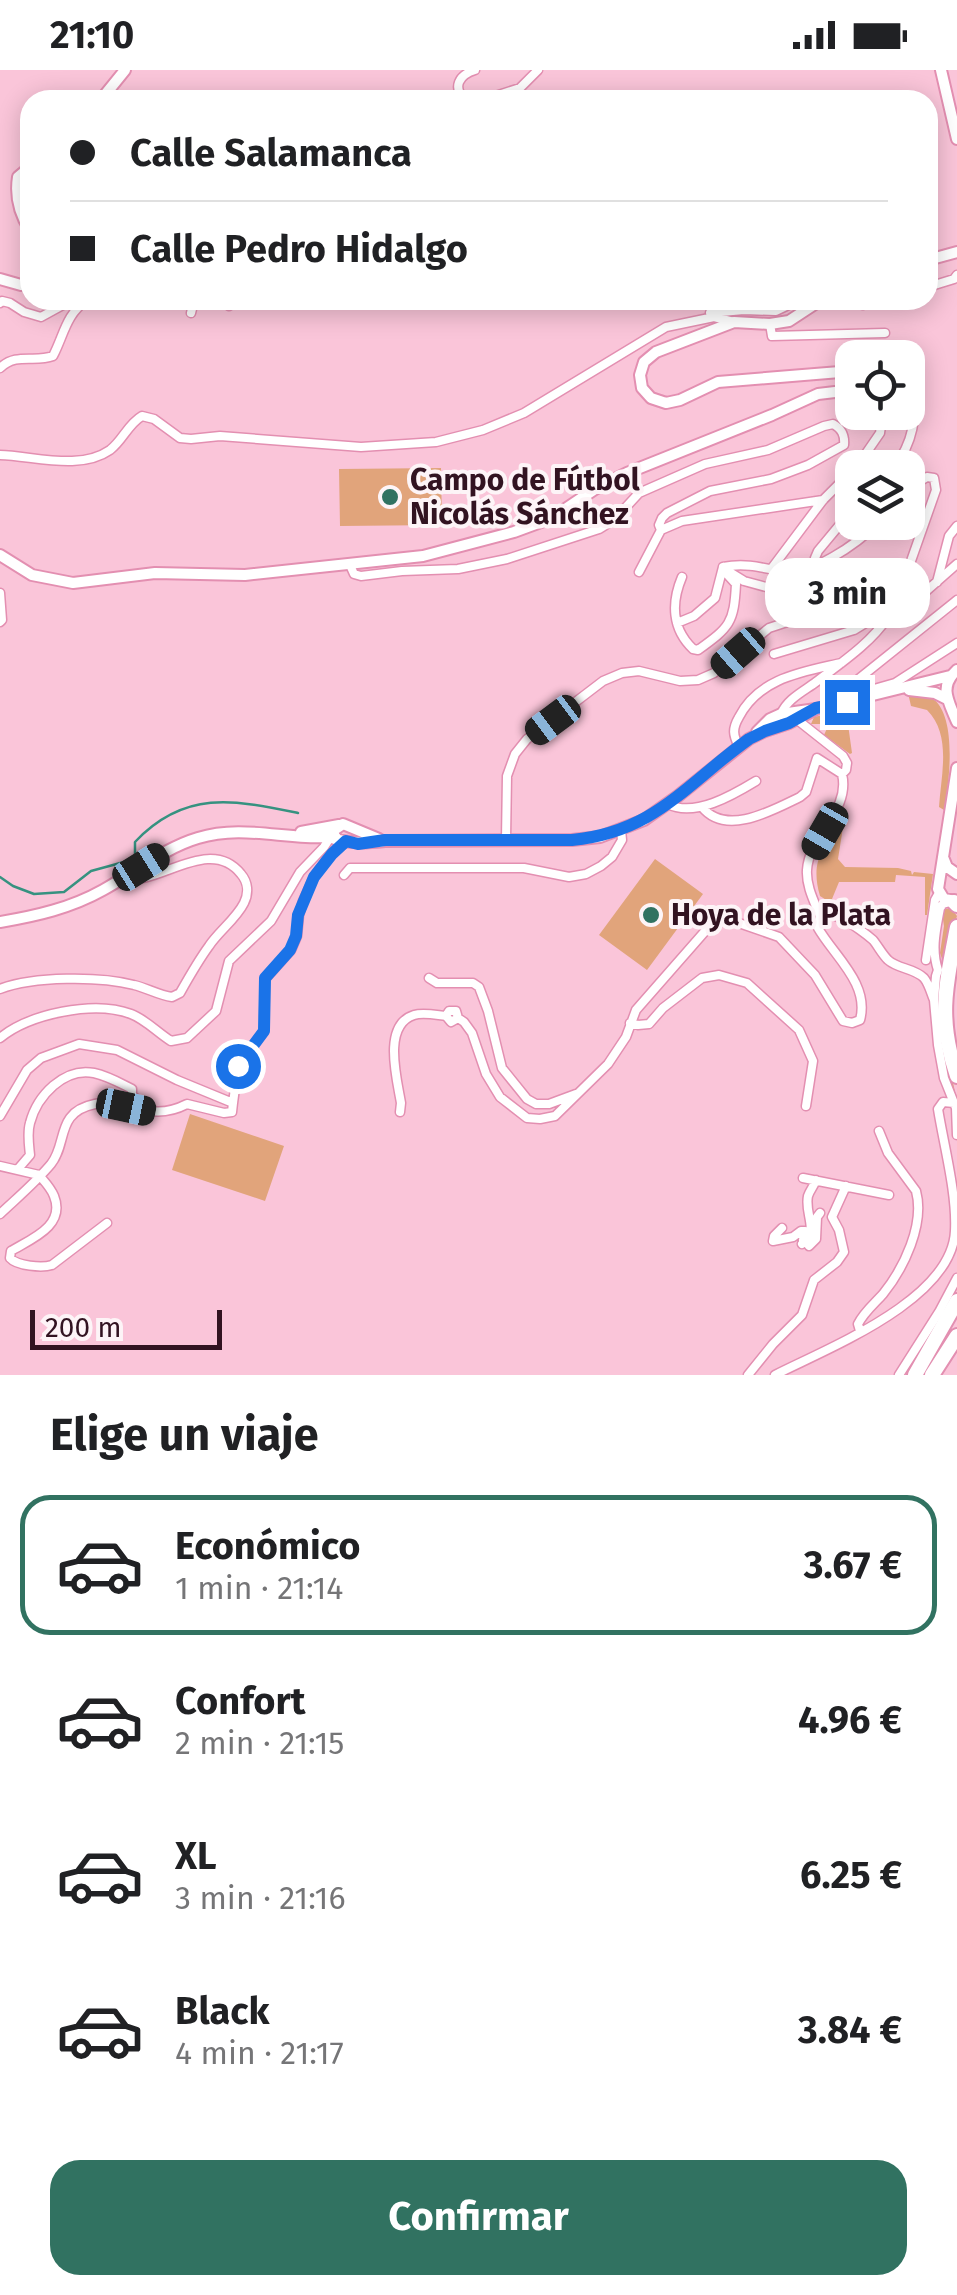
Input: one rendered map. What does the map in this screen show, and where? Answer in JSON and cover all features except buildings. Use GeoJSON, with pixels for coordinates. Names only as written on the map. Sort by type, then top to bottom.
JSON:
{"type":"FeatureCollection","features":[{"type":"Feature","properties":{"kind":"highway"},"geometry":{"type":"LineString","coordinates":[[951,1077],[944,1001],[957,927]]}},
{"type":"Feature","properties":{"kind":"highway"},"geometry":{"type":"LineString","coordinates":[[957,963],[957,1049]]}},
{"type":"Feature","properties":{"kind":"highway"},"geometry":{"type":"LineString","coordinates":[[914,1375],[957,1301]]}},
{"type":"Feature","properties":{"kind":"highway"},"geometry":{"type":"LineString","coordinates":[[932,1375],[957,1336]]}},
{"type":"Feature","properties":{"kind":"street"},"geometry":{"type":"LineString","coordinates":[[109,90],[125,70]]}},
{"type":"Feature","properties":{"kind":"street"},"geometry":{"type":"LineString","coordinates":[[458,90],[460,77],[475,70]]}},
{"type":"Feature","properties":{"kind":"street"},"geometry":{"type":"LineString","coordinates":[[514,90],[538,70]]}},
{"type":"Feature","properties":{"kind":"street"},"geometry":{"type":"LineString","coordinates":[[940,70],[957,139]]}},
{"type":"Feature","properties":{"kind":"street"},"geometry":{"type":"LineString","coordinates":[[20,176],[16,188],[20,211]]}},
{"type":"Feature","properties":{"kind":"street"},"geometry":{"type":"LineString","coordinates":[[21,310],[41,317],[54,310]]}},
{"type":"Feature","properties":{"kind":"street"},"geometry":{"type":"LineString","coordinates":[[0,368],[19,357],[52,356],[75,310]]}},
{"type":"Feature","properties":{"kind":"street"},"geometry":{"type":"LineString","coordinates":[[682,322],[707,322],[778,310]]}},
{"type":"Feature","properties":{"kind":"street"},"geometry":{"type":"LineString","coordinates":[[0,455],[88,460],[120,442],[142,416],[154,419],[180,438],[191,439],[220,436],[361,448],[436,442],[483,430],[524,413],[666,327],[700,315],[770,324],[789,321],[806,310]]}},
{"type":"Feature","properties":{"kind":"street"},"geometry":{"type":"LineString","coordinates":[[730,317],[656,352],[644,362],[642,388],[651,398],[680,400],[718,382],[835,372]]}},
{"type":"Feature","properties":{"kind":"street"},"geometry":{"type":"LineString","coordinates":[[692,336],[707,322]]}},
{"type":"Feature","properties":{"kind":"street"},"geometry":{"type":"LineString","coordinates":[[770,324],[772,336],[884,333]]}},
{"type":"Feature","properties":{"kind":"street"},"geometry":{"type":"LineString","coordinates":[[3,561],[32,574],[73,583],[155,573],[245,576],[423,556],[552,518],[627,473],[818,394],[835,391]]}},
{"type":"Feature","properties":{"kind":"street"},"geometry":{"type":"LineString","coordinates":[[350,565],[354,574],[361,576],[458,569],[507,559],[599,529],[615,520],[639,493],[705,464],[768,450],[824,426],[834,424],[841,429],[844,445],[808,465],[772,478],[710,491],[667,513],[639,572]]}},
{"type":"Feature","properties":{"kind":"street"},"geometry":{"type":"LineString","coordinates":[[925,478],[934,478],[936,490],[925,522]]}},
{"type":"Feature","properties":{"kind":"street"},"geometry":{"type":"LineString","coordinates":[[772,568],[835,488]]}},
{"type":"Feature","properties":{"kind":"street"},"geometry":{"type":"LineString","coordinates":[[660,530],[682,522],[823,500]]}},
{"type":"Feature","properties":{"kind":"street"},"geometry":{"type":"LineString","coordinates":[[937,582],[949,536],[957,526]]}},
{"type":"Feature","properties":{"kind":"street"},"geometry":{"type":"LineString","coordinates":[[818,563],[818,551],[835,530]]}},
{"type":"Feature","properties":{"kind":"street"},"geometry":{"type":"LineString","coordinates":[[724,567],[739,564],[782,572],[808,568],[860,540]]}},
{"type":"Feature","properties":{"kind":"street"},"geometry":{"type":"LineString","coordinates":[[774,654],[894,615],[892,593],[905,578],[919,540]]}},
{"type":"Feature","properties":{"kind":"street"},"geometry":{"type":"LineString","coordinates":[[506,840],[507,776],[515,754],[527,739],[603,681],[640,671],[680,681],[698,680],[714,674],[768,628],[839,605],[868,600],[916,600],[957,564]]}},
{"type":"Feature","properties":{"kind":"street"},"geometry":{"type":"LineString","coordinates":[[678,624],[715,598],[724,567]]}},
{"type":"Feature","properties":{"kind":"street"},"geometry":{"type":"LineString","coordinates":[[724,567],[744,581],[777,590]]}},
{"type":"Feature","properties":{"kind":"street"},"geometry":{"type":"LineString","coordinates":[[682,577],[674,598],[674,612],[680,634],[698,650],[732,620],[736,584],[724,567]]}},
{"type":"Feature","properties":{"kind":"street"},"geometry":{"type":"LineString","coordinates":[[0,593],[0,622]]}},
{"type":"Feature","properties":{"kind":"street"},"geometry":{"type":"LineString","coordinates":[[843,702],[846,689],[957,600]]}},
{"type":"Feature","properties":{"kind":"street"},"geometry":{"type":"LineString","coordinates":[[880,602],[878,609],[884,616]]}},
{"type":"Feature","properties":{"kind":"street"},"geometry":{"type":"LineString","coordinates":[[0,922],[68,906],[102,891],[159,856],[198,838],[226,832],[340,834],[385,840],[572,840],[621,830],[668,804],[778,718],[788,703],[882,627],[884,616]]}},
{"type":"Feature","properties":{"kind":"street"},"geometry":{"type":"LineString","coordinates":[[843,702],[860,692],[895,684],[957,643]]}},
{"type":"Feature","properties":{"kind":"street"},"geometry":{"type":"LineString","coordinates":[[738,747],[734,726],[757,692],[773,682],[842,663]]}},
{"type":"Feature","properties":{"kind":"street"},"geometry":{"type":"LineString","coordinates":[[778,718],[954,673]]}},
{"type":"Feature","properties":{"kind":"street"},"geometry":{"type":"LineString","coordinates":[[954,673],[945,691],[957,722]]}},
{"type":"Feature","properties":{"kind":"street"},"geometry":{"type":"LineString","coordinates":[[898,690],[935,692],[951,706]]}},
{"type":"Feature","properties":{"kind":"street"},"geometry":{"type":"LineString","coordinates":[[778,718],[801,717],[816,708]]}},
{"type":"Feature","properties":{"kind":"street"},"geometry":{"type":"LineString","coordinates":[[778,718],[801,717]]}},
{"type":"Feature","properties":{"kind":"street"},"geometry":{"type":"LineString","coordinates":[[801,717],[807,729],[843,756],[847,763],[842,774]]}},
{"type":"Feature","properties":{"kind":"street"},"geometry":{"type":"LineString","coordinates":[[702,808],[719,820],[736,822],[788,803],[806,792],[817,758],[842,774]]}},
{"type":"Feature","properties":{"kind":"street"},"geometry":{"type":"LineString","coordinates":[[939,889],[957,768]]}},
{"type":"Feature","properties":{"kind":"street"},"geometry":{"type":"LineString","coordinates":[[820,916],[807,871],[844,790],[842,774]]}},
{"type":"Feature","properties":{"kind":"street"},"geometry":{"type":"LineString","coordinates":[[668,804],[676,808],[702,808],[756,781]]}},
{"type":"Feature","properties":{"kind":"street"},"geometry":{"type":"LineString","coordinates":[[344,875],[350,868],[524,868],[570,877],[586,874],[612,857],[622,840],[621,830]]}},
{"type":"Feature","properties":{"kind":"street"},"geometry":{"type":"LineString","coordinates":[[0,1040],[15,1026],[87,1009],[131,1014],[171,1042],[187,1038],[216,1012],[229,961],[271,922],[300,872],[340,834]]}},
{"type":"Feature","properties":{"kind":"street"},"geometry":{"type":"LineString","coordinates":[[0,1214],[52,1163],[64,1127],[81,1109],[108,1104],[148,1112],[173,1112],[187,1104],[232,1112],[238,1066],[264,1031],[265,978],[290,950],[298,915],[314,877],[332,854],[340,834]]}},
{"type":"Feature","properties":{"kind":"street"},"geometry":{"type":"LineString","coordinates":[[944,846],[945,863],[956,874]]}},
{"type":"Feature","properties":{"kind":"street"},"geometry":{"type":"LineString","coordinates":[[0,989],[19,982],[61,979],[134,985],[172,998],[180,993],[209,946],[244,904],[248,888],[243,874],[230,864],[212,859],[184,863],[142,880],[123,878]]}},
{"type":"Feature","properties":{"kind":"street"},"geometry":{"type":"LineString","coordinates":[[927,962],[935,900],[947,875],[956,874]]}},
{"type":"Feature","properties":{"kind":"street"},"geometry":{"type":"LineString","coordinates":[[939,889],[954,903]]}},
{"type":"Feature","properties":{"kind":"street"},"geometry":{"type":"LineString","coordinates":[[774,1375],[901,1308],[941,1270],[950,1256],[956,1233],[943,1132],[949,1114],[951,1077],[934,1000],[919,968],[933,951],[940,908],[954,903]]}},
{"type":"Feature","properties":{"kind":"street"},"geometry":{"type":"LineString","coordinates":[[820,916],[834,915],[874,941],[897,966],[928,978],[936,976]]}},
{"type":"Feature","properties":{"kind":"street"},"geometry":{"type":"LineString","coordinates":[[400,1112],[394,1060],[397,1032],[411,1015],[446,1016],[451,1022],[458,1018],[464,1022],[500,1097],[527,1118],[554,1116],[618,1052],[636,1010],[707,930],[722,921],[745,924],[779,937],[815,974],[843,1021],[860,1020],[863,1011],[858,989],[818,928],[820,916]]}},
{"type":"Feature","properties":{"kind":"street"},"geometry":{"type":"LineString","coordinates":[[897,966],[927,962],[938,970],[934,1000]]}},
{"type":"Feature","properties":{"kind":"street"},"geometry":{"type":"LineString","coordinates":[[630,1023],[649,1024],[702,978],[718,975],[748,983],[798,1030],[806,1046],[813,1061],[806,1106]]}},
{"type":"Feature","properties":{"kind":"street"},"geometry":{"type":"LineString","coordinates":[[429,978],[479,986],[502,1068],[527,1100],[549,1104],[580,1092]]}},
{"type":"Feature","properties":{"kind":"street"},"geometry":{"type":"LineString","coordinates":[[0,1116],[27,1070],[41,1058],[78,1044],[117,1050],[234,1104]]}},
{"type":"Feature","properties":{"kind":"street"},"geometry":{"type":"LineString","coordinates":[[18,1169],[30,1155],[31,1118],[47,1089],[58,1082],[91,1072],[103,1076],[132,1089],[132,1096],[146,1104],[148,1112]]}},
{"type":"Feature","properties":{"kind":"street"},"geometry":{"type":"LineString","coordinates":[[951,1077],[940,1104],[949,1114],[957,1135]]}},
{"type":"Feature","properties":{"kind":"street"},"geometry":{"type":"LineString","coordinates":[[860,1332],[862,1316],[891,1283],[916,1226],[916,1191],[888,1153],[879,1132]]}},
{"type":"Feature","properties":{"kind":"street"},"geometry":{"type":"LineString","coordinates":[[0,1166],[39,1175],[54,1193],[56,1204],[50,1227],[11,1251],[14,1263],[44,1268],[52,1265],[107,1223]]}},
{"type":"Feature","properties":{"kind":"street"},"geometry":{"type":"LineString","coordinates":[[803,1178],[888,1195]]}},
{"type":"Feature","properties":{"kind":"street"},"geometry":{"type":"LineString","coordinates":[[802,1244],[811,1234],[808,1198],[816,1180]]}},
{"type":"Feature","properties":{"kind":"street"},"geometry":{"type":"LineString","coordinates":[[748,1375],[802,1315],[814,1280],[838,1262],[844,1252],[832,1217],[846,1186]]}},
{"type":"Feature","properties":{"kind":"street"},"geometry":{"type":"LineString","coordinates":[[802,1244],[804,1248],[816,1239],[820,1213],[842,1242]]}},
{"type":"Feature","properties":{"kind":"street"},"geometry":{"type":"LineString","coordinates":[[782,1228],[774,1241],[806,1231],[802,1244]]}},
{"type":"Feature","properties":{"kind":"street"},"geometry":{"type":"LineString","coordinates":[[899,1375],[957,1278]]}},
{"type":"Feature","properties":{"kind":"shaded area","name":"Campo de Fútbol Nicolás Sánchez"},"geometry":{"type":"Polygon","coordinates":[[[441,468],[442,525],[340,526],[339,469],[441,468]]]}},
{"type":"Feature","properties":{"kind":"shaded area"},"geometry":{"type":"Polygon","coordinates":[[[908,693],[932,698],[945,718],[949,765],[944,810],[939,807],[943,756],[940,731],[927,710],[911,706],[908,693]]]}},
{"type":"Feature","properties":{"kind":"shaded area"},"geometry":{"type":"Polygon","coordinates":[[[846,710],[850,754],[824,735],[829,724],[811,724],[814,717],[846,710]]]}},
{"type":"Feature","properties":{"kind":"shaded area"},"geometry":{"type":"Polygon","coordinates":[[[837,821],[844,821],[838,859],[845,867],[898,868],[911,871],[912,875],[933,874],[927,915],[925,877],[896,875],[895,882],[839,882],[832,899],[842,910],[820,896],[817,865],[837,821]]]}},
{"type":"Feature","properties":{"kind":"shaded area","name":"Hoya de la Plata"},"geometry":{"type":"Polygon","coordinates":[[[655,859],[703,894],[647,970],[599,935],[655,859]]]}},
{"type":"Feature","properties":{"kind":"shaded area"},"geometry":{"type":"Polygon","coordinates":[[[951,908],[957,916],[945,960],[950,1069],[957,1101],[946,1068],[938,1006],[944,965],[940,953],[942,913],[951,908]]]}},
{"type":"Feature","properties":{"kind":"shaded area"},"geometry":{"type":"Polygon","coordinates":[[[190,1114],[284,1146],[265,1201],[172,1170],[190,1114]]]}},
{"type":"Feature","properties":{"kind":"waterway"},"geometry":{"type":"LineString","coordinates":[[0,877],[34,894],[64,892],[91,871],[135,859],[135,842],[154,825],[192,806],[232,802],[298,813]]}},
{"type":"Feature","properties":{"kind":"place","name":"Campo de Fútbol Nicolás Sánchez"},"geometry":{"type":"Point","coordinates":[390,497]}},
{"type":"Feature","properties":{"kind":"place","name":"Hoya de la Plata"},"geometry":{"type":"Point","coordinates":[651,915]}},
{"type":"Feature","properties":{"kind":"route"},"geometry":{"type":"LineString","coordinates":[[238,1066],[264,1031],[265,978],[290,950],[298,915],[314,877],[346,841],[358,844],[385,840],[600,837],[657,812],[749,739],[816,708],[847,702]]}}]}
